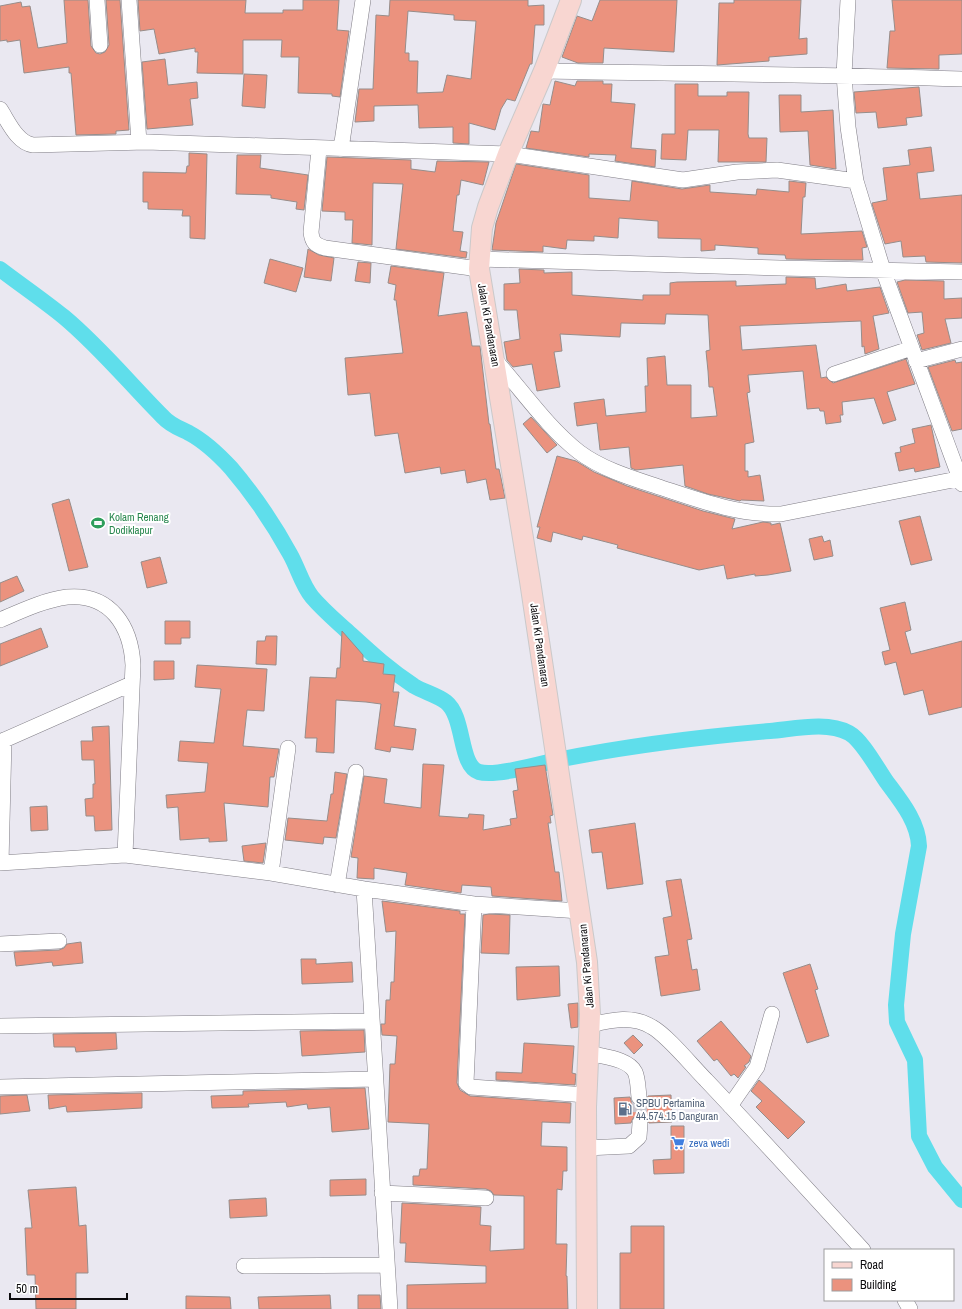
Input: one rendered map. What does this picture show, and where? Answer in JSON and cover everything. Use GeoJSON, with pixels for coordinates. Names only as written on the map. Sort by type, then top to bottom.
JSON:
{"type":"FeatureCollection","features":[{"type":"Feature","properties":{"kind":"main road","name":"Jalan Ki Pandanaran"},"geometry":{"type":"LineString","coordinates":[[572,0],[544,71],[508,154],[484,220],[479,264],[561,783],[589,981],[590,1025],[586,1148],[587,1309]]}},
{"type":"Feature","properties":{"kind":"street"},"geometry":{"type":"LineString","coordinates":[[97,0],[100,45]]}},
{"type":"Feature","properties":{"kind":"street"},"geometry":{"type":"LineString","coordinates":[[130,0],[139,142]]}},
{"type":"Feature","properties":{"kind":"street"},"geometry":{"type":"LineString","coordinates":[[341,149],[363,0]]}},
{"type":"Feature","properties":{"kind":"street"},"geometry":{"type":"LineString","coordinates":[[495,360],[551,426],[580,453],[611,470],[717,506],[762,514],[781,514],[961,480],[883,270],[856,181],[848,127],[844,74],[848,0]]}},
{"type":"Feature","properties":{"kind":"street"},"geometry":{"type":"LineString","coordinates":[[544,71],[754,76],[844,74],[962,79]]}},
{"type":"Feature","properties":{"kind":"street"},"geometry":{"type":"LineString","coordinates":[[0,109],[18,137],[27,144],[139,142],[508,154],[683,180],[737,172],[778,170],[856,181]]}},
{"type":"Feature","properties":{"kind":"street"},"geometry":{"type":"LineString","coordinates":[[319,149],[311,232],[313,242],[316,245],[325,248],[479,264],[962,272]]}},
{"type":"Feature","properties":{"kind":"street"},"geometry":{"type":"LineString","coordinates":[[834,374],[914,355],[962,349]]}},
{"type":"Feature","properties":{"kind":"street"},"geometry":{"type":"LineString","coordinates":[[0,620],[32,606],[68,597],[91,600],[106,605],[123,624],[130,643],[133,665],[125,855]]}},
{"type":"Feature","properties":{"kind":"street"},"geometry":{"type":"LineString","coordinates":[[131,684],[2,741],[1,863],[125,855],[271,873],[364,889],[474,904],[580,911]]}},
{"type":"Feature","properties":{"kind":"street"},"geometry":{"type":"LineString","coordinates":[[271,873],[288,748]]}},
{"type":"Feature","properties":{"kind":"street"},"geometry":{"type":"LineString","coordinates":[[338,884],[356,772]]}},
{"type":"Feature","properties":{"kind":"street"},"geometry":{"type":"LineString","coordinates":[[364,889],[390,1309]]}},
{"type":"Feature","properties":{"kind":"street"},"geometry":{"type":"LineString","coordinates":[[474,904],[466,1083],[471,1087],[587,1095]]}},
{"type":"Feature","properties":{"kind":"street"},"geometry":{"type":"LineString","coordinates":[[0,944],[59,941]]}},
{"type":"Feature","properties":{"kind":"street"},"geometry":{"type":"LineString","coordinates":[[730,1106],[757,1067],[772,1014]]}},
{"type":"Feature","properties":{"kind":"street"},"geometry":{"type":"LineString","coordinates":[[590,1025],[614,1019],[629,1019],[653,1027],[730,1106],[862,1249]]}},
{"type":"Feature","properties":{"kind":"street"},"geometry":{"type":"LineString","coordinates":[[0,1026],[372,1021]]}},
{"type":"Feature","properties":{"kind":"street"},"geometry":{"type":"LineString","coordinates":[[589,1053],[626,1063],[632,1067],[636,1073],[639,1096]]}},
{"type":"Feature","properties":{"kind":"street"},"geometry":{"type":"LineString","coordinates":[[0,1087],[375,1079]]}},
{"type":"Feature","properties":{"kind":"street"},"geometry":{"type":"LineString","coordinates":[[586,1148],[629,1146],[640,1137],[640,1123]]}},
{"type":"Feature","properties":{"kind":"street"},"geometry":{"type":"LineString","coordinates":[[382,1193],[486,1198]]}},
{"type":"Feature","properties":{"kind":"street"},"geometry":{"type":"LineString","coordinates":[[244,1266],[387,1265]]}},
{"type":"Feature","properties":{"kind":"building"},"geometry":{"type":"Polygon","coordinates":[[[64,0],[88,0],[91,46],[96,53],[100,54],[105,52],[109,45],[106,0],[120,0],[129,130],[116,131],[116,134],[76,135],[71,73],[69,73],[69,67],[24,73],[20,40],[7,42],[7,40],[0,41],[0,6],[21,2],[22,7],[30,6],[38,48],[67,43],[64,0]]]}},
{"type":"Feature","properties":{"kind":"building"},"geometry":{"type":"Polygon","coordinates":[[[138,0],[246,0],[245,13],[283,13],[283,10],[303,10],[303,0],[339,0],[337,30],[349,31],[340,97],[332,96],[332,94],[298,93],[299,57],[281,57],[282,40],[243,40],[243,74],[197,73],[198,52],[195,52],[195,48],[159,54],[154,29],[140,31],[138,0]]]}},
{"type":"Feature","properties":{"kind":"building"},"geometry":{"type":"Polygon","coordinates":[[[390,0],[528,0],[528,6],[544,5],[544,25],[535,25],[532,64],[530,64],[515,101],[507,99],[501,109],[495,130],[469,123],[469,144],[453,143],[453,127],[419,128],[418,105],[374,106],[374,121],[355,122],[359,89],[373,89],[376,15],[389,16],[390,0]],[[408,11],[405,53],[409,53],[409,61],[418,61],[417,93],[443,92],[447,75],[471,79],[476,21],[454,20],[454,15],[408,11]]]}},
{"type":"Feature","properties":{"kind":"building"},"geometry":{"type":"Polygon","coordinates":[[[600,0],[677,0],[674,52],[604,48],[603,63],[578,63],[562,57],[577,16],[592,21],[600,0]]]}},
{"type":"Feature","properties":{"kind":"building"},"geometry":{"type":"Polygon","coordinates":[[[734,0],[801,0],[799,39],[807,38],[807,54],[769,57],[769,61],[717,65],[719,3],[734,3],[734,0]]]}},
{"type":"Feature","properties":{"kind":"building"},"geometry":{"type":"Polygon","coordinates":[[[892,0],[962,0],[962,54],[939,55],[939,69],[887,68],[890,31],[895,31],[892,0]]]}},
{"type":"Feature","properties":{"kind":"building"},"geometry":{"type":"Polygon","coordinates":[[[165,59],[168,85],[197,82],[198,98],[190,99],[193,125],[147,129],[142,62],[165,59]]]}},
{"type":"Feature","properties":{"kind":"building"},"geometry":{"type":"Polygon","coordinates":[[[244,74],[267,75],[265,108],[242,106],[244,74]]]}},
{"type":"Feature","properties":{"kind":"building"},"geometry":{"type":"Polygon","coordinates":[[[555,81],[575,86],[577,81],[603,81],[603,84],[612,84],[611,102],[635,104],[631,148],[656,150],[655,167],[615,161],[616,155],[589,154],[589,157],[526,148],[531,131],[539,132],[543,104],[550,105],[555,81]]]}},
{"type":"Feature","properties":{"kind":"building"},"geometry":{"type":"Polygon","coordinates":[[[675,84],[698,84],[698,96],[727,96],[727,92],[749,92],[748,134],[749,138],[767,138],[766,162],[718,162],[719,130],[688,130],[686,160],[661,159],[662,134],[675,134],[675,84]]]}},
{"type":"Feature","properties":{"kind":"building"},"geometry":{"type":"Polygon","coordinates":[[[919,87],[922,116],[906,118],[907,125],[878,128],[876,112],[856,113],[854,92],[919,87]]]}},
{"type":"Feature","properties":{"kind":"building"},"geometry":{"type":"Polygon","coordinates":[[[779,95],[801,95],[801,112],[833,110],[836,169],[810,165],[808,131],[780,132],[779,95]]]}},
{"type":"Feature","properties":{"kind":"building"},"geometry":{"type":"Polygon","coordinates":[[[931,147],[934,171],[917,173],[920,199],[962,195],[962,263],[926,262],[925,256],[903,257],[901,241],[885,244],[872,204],[887,200],[883,168],[910,165],[908,150],[931,147]]]}},
{"type":"Feature","properties":{"kind":"building"},"geometry":{"type":"Polygon","coordinates":[[[189,153],[207,154],[205,239],[190,238],[190,216],[182,216],[183,210],[148,209],[148,202],[143,202],[143,172],[186,173],[187,166],[189,166],[189,153]]]}},
{"type":"Feature","properties":{"kind":"building"},"geometry":{"type":"Polygon","coordinates":[[[237,155],[261,155],[260,168],[308,175],[304,210],[296,209],[297,202],[271,198],[271,195],[236,194],[237,155]]]}},
{"type":"Feature","properties":{"kind":"building"},"geometry":{"type":"Polygon","coordinates":[[[327,157],[411,160],[411,169],[435,172],[437,161],[489,162],[483,185],[461,180],[459,195],[457,195],[453,231],[463,232],[460,251],[467,252],[466,258],[396,249],[403,184],[373,183],[372,245],[352,243],[353,220],[345,220],[345,212],[322,211],[327,157]]]}},
{"type":"Feature","properties":{"kind":"building"},"geometry":{"type":"Polygon","coordinates":[[[516,164],[589,175],[589,198],[630,201],[632,181],[682,189],[710,185],[710,192],[756,195],[757,189],[789,192],[789,181],[806,183],[805,197],[803,197],[801,234],[862,231],[867,247],[862,248],[863,260],[786,259],[785,255],[758,254],[758,248],[715,245],[715,250],[701,251],[701,239],[658,238],[658,221],[619,218],[618,238],[594,236],[594,241],[567,240],[566,249],[543,246],[543,252],[492,250],[496,223],[516,164]]]}},
{"type":"Feature","properties":{"kind":"building"},"geometry":{"type":"Polygon","coordinates":[[[308,249],[319,255],[334,258],[331,281],[304,277],[308,249]]]}},
{"type":"Feature","properties":{"kind":"building"},"geometry":{"type":"Polygon","coordinates":[[[270,259],[303,268],[296,292],[264,283],[270,259]]]}},
{"type":"Feature","properties":{"kind":"building"},"geometry":{"type":"Polygon","coordinates":[[[358,262],[371,263],[370,283],[355,281],[358,262]]]}},
{"type":"Feature","properties":{"kind":"building"},"geometry":{"type":"Polygon","coordinates":[[[391,266],[444,273],[438,316],[467,312],[472,346],[480,346],[496,469],[499,469],[505,498],[490,500],[486,479],[467,483],[465,470],[441,474],[440,467],[405,473],[398,433],[375,436],[370,393],[348,395],[345,358],[403,353],[396,300],[394,300],[396,285],[388,283],[391,266]]]}},
{"type":"Feature","properties":{"kind":"building"},"geometry":{"type":"Polygon","coordinates":[[[519,269],[544,270],[544,273],[572,272],[572,295],[643,300],[643,295],[670,295],[670,283],[677,282],[736,281],[736,286],[786,284],[786,277],[815,278],[816,289],[846,284],[847,291],[880,287],[889,313],[873,316],[879,349],[865,354],[864,346],[862,347],[861,321],[740,326],[742,350],[816,345],[821,378],[826,377],[833,383],[906,359],[915,384],[887,392],[896,420],[883,424],[874,398],[842,402],[843,415],[840,415],[841,422],[826,424],[824,411],[820,411],[819,408],[807,409],[803,371],[748,375],[750,392],[747,393],[754,442],[745,444],[745,471],[748,471],[748,477],[760,475],[764,501],[740,501],[708,494],[685,486],[683,465],[636,470],[631,468],[629,447],[600,450],[597,423],[577,426],[574,403],[604,399],[606,416],[646,412],[645,386],[648,386],[647,358],[665,356],[667,385],[691,385],[691,418],[717,416],[713,387],[709,387],[706,351],[710,350],[708,315],[666,314],[665,324],[621,323],[620,337],[560,334],[562,351],[554,352],[560,387],[537,391],[532,364],[513,367],[507,360],[504,342],[520,339],[517,310],[504,310],[504,284],[520,283],[519,269]]]}},
{"type":"Feature","properties":{"kind":"building"},"geometry":{"type":"Polygon","coordinates":[[[905,280],[944,281],[944,299],[962,298],[962,318],[945,319],[951,343],[922,350],[917,335],[924,333],[922,312],[908,313],[897,282],[905,280]]]}},
{"type":"Feature","properties":{"kind":"building"},"geometry":{"type":"Polygon","coordinates":[[[955,360],[956,363],[962,362],[962,429],[952,431],[928,367],[955,360]]]}},
{"type":"Feature","properties":{"kind":"building"},"geometry":{"type":"Polygon","coordinates":[[[531,417],[557,445],[547,453],[523,424],[531,417]]]}},
{"type":"Feature","properties":{"kind":"building"},"geometry":{"type":"Polygon","coordinates":[[[931,425],[940,467],[915,472],[914,468],[899,471],[895,453],[901,452],[900,447],[915,443],[912,429],[931,425]]]}},
{"type":"Feature","properties":{"kind":"building"},"geometry":{"type":"Polygon","coordinates":[[[557,456],[576,461],[594,472],[627,486],[703,511],[735,519],[732,529],[763,522],[771,523],[771,525],[780,523],[791,571],[768,575],[755,576],[755,574],[727,579],[724,565],[699,570],[617,548],[618,545],[583,536],[582,540],[553,532],[551,542],[537,538],[540,527],[537,527],[557,456]]]}},
{"type":"Feature","properties":{"kind":"building"},"geometry":{"type":"Polygon","coordinates":[[[69,499],[88,567],[69,571],[52,504],[69,499]]]}},
{"type":"Feature","properties":{"kind":"building"},"geometry":{"type":"Polygon","coordinates":[[[920,516],[932,560],[911,565],[899,521],[920,516]]]}},
{"type":"Feature","properties":{"kind":"building"},"geometry":{"type":"Polygon","coordinates":[[[822,536],[824,542],[830,540],[833,556],[814,560],[809,539],[822,536]]]}},
{"type":"Feature","properties":{"kind":"building"},"geometry":{"type":"Polygon","coordinates":[[[160,557],[167,583],[147,588],[141,562],[160,557]]]}},
{"type":"Feature","properties":{"kind":"building"},"geometry":{"type":"Polygon","coordinates":[[[17,576],[24,591],[0,602],[0,583],[17,576]]]}},
{"type":"Feature","properties":{"kind":"building"},"geometry":{"type":"Polygon","coordinates":[[[905,602],[911,630],[905,632],[911,654],[962,641],[962,707],[929,715],[923,690],[904,695],[896,662],[885,665],[882,652],[890,650],[880,608],[905,602]]]}},
{"type":"Feature","properties":{"kind":"building"},"geometry":{"type":"Polygon","coordinates":[[[165,621],[190,621],[190,638],[181,638],[181,644],[165,644],[165,621]]]}},
{"type":"Feature","properties":{"kind":"building"},"geometry":{"type":"Polygon","coordinates":[[[41,628],[48,647],[0,666],[0,644],[41,628]]]}},
{"type":"Feature","properties":{"kind":"building"},"geometry":{"type":"Polygon","coordinates":[[[342,631],[363,655],[363,661],[384,664],[383,674],[395,675],[393,692],[399,692],[394,726],[416,729],[413,750],[391,747],[390,752],[375,749],[381,704],[366,702],[336,700],[334,753],[316,752],[317,738],[305,738],[310,677],[336,678],[337,668],[340,668],[342,631]]]}},
{"type":"Feature","properties":{"kind":"building"},"geometry":{"type":"Polygon","coordinates":[[[266,636],[277,636],[276,665],[256,664],[257,641],[265,641],[266,636]]]}},
{"type":"Feature","properties":{"kind":"building"},"geometry":{"type":"Polygon","coordinates":[[[154,661],[174,661],[174,679],[154,680],[154,661]]]}},
{"type":"Feature","properties":{"kind":"building"},"geometry":{"type":"Polygon","coordinates":[[[197,665],[267,669],[264,711],[247,710],[243,746],[279,749],[274,777],[270,777],[268,807],[224,803],[227,841],[209,842],[209,838],[180,840],[178,807],[167,808],[166,795],[205,792],[208,763],[178,761],[180,741],[214,743],[221,689],[195,687],[197,665]]]}},
{"type":"Feature","properties":{"kind":"building"},"geometry":{"type":"Polygon","coordinates":[[[109,726],[112,830],[95,831],[94,816],[86,816],[85,799],[93,798],[93,784],[95,784],[94,760],[82,760],[81,741],[93,741],[92,727],[109,726]]]}},
{"type":"Feature","properties":{"kind":"building"},"geometry":{"type":"Polygon","coordinates":[[[423,764],[444,765],[439,816],[468,818],[469,814],[484,815],[483,830],[511,825],[510,819],[517,818],[513,791],[518,790],[515,769],[545,765],[553,815],[550,816],[551,823],[548,823],[555,872],[559,872],[562,901],[492,896],[491,887],[462,885],[461,893],[405,885],[407,873],[374,868],[374,879],[357,878],[358,858],[351,857],[364,776],[387,779],[384,803],[421,808],[423,764]]]}},
{"type":"Feature","properties":{"kind":"building"},"geometry":{"type":"Polygon","coordinates":[[[335,772],[347,774],[336,838],[324,837],[323,844],[285,840],[288,818],[327,821],[331,794],[333,794],[335,772]]]}},
{"type":"Feature","properties":{"kind":"building"},"geometry":{"type":"Polygon","coordinates":[[[47,806],[48,830],[31,831],[30,807],[47,806]]]}},
{"type":"Feature","properties":{"kind":"building"},"geometry":{"type":"Polygon","coordinates":[[[635,823],[643,884],[607,889],[602,852],[592,853],[589,830],[635,823]]]}},
{"type":"Feature","properties":{"kind":"building"},"geometry":{"type":"Polygon","coordinates":[[[266,843],[263,863],[244,861],[242,846],[266,843]]]}},
{"type":"Feature","properties":{"kind":"building"},"geometry":{"type":"Polygon","coordinates":[[[681,879],[692,939],[687,940],[692,970],[697,969],[700,990],[661,996],[655,957],[669,955],[663,918],[672,916],[666,881],[681,879]]]}},
{"type":"Feature","properties":{"kind":"building"},"geometry":{"type":"Polygon","coordinates":[[[382,901],[460,911],[460,914],[465,914],[457,1083],[460,1090],[470,1096],[571,1103],[570,1123],[542,1122],[541,1146],[567,1147],[567,1171],[563,1171],[562,1190],[557,1189],[556,1244],[567,1244],[566,1276],[568,1309],[407,1309],[407,1285],[486,1283],[486,1266],[405,1262],[406,1243],[400,1243],[402,1203],[481,1207],[480,1225],[491,1226],[490,1251],[524,1249],[524,1196],[494,1195],[491,1191],[486,1189],[413,1185],[413,1176],[419,1176],[420,1169],[427,1169],[429,1124],[388,1122],[390,1064],[395,1064],[397,1036],[382,1035],[381,1024],[385,1024],[386,1000],[390,1000],[391,982],[394,982],[396,931],[386,932],[382,901]]]}},
{"type":"Feature","properties":{"kind":"building"},"geometry":{"type":"Polygon","coordinates":[[[483,915],[510,915],[509,954],[481,953],[483,915]]]}},
{"type":"Feature","properties":{"kind":"building"},"geometry":{"type":"Polygon","coordinates":[[[81,942],[83,963],[53,966],[52,962],[16,966],[14,952],[59,950],[64,948],[67,944],[81,942]]]}},
{"type":"Feature","properties":{"kind":"building"},"geometry":{"type":"Polygon","coordinates":[[[301,959],[316,959],[316,964],[352,962],[353,982],[302,984],[301,959]]]}},
{"type":"Feature","properties":{"kind":"building"},"geometry":{"type":"Polygon","coordinates":[[[810,964],[818,989],[815,990],[829,1036],[807,1043],[783,973],[810,964]]]}},
{"type":"Feature","properties":{"kind":"building"},"geometry":{"type":"Polygon","coordinates":[[[559,966],[560,996],[517,1000],[516,967],[559,966]]]}},
{"type":"Feature","properties":{"kind":"building"},"geometry":{"type":"Polygon","coordinates":[[[578,1003],[578,1027],[571,1028],[568,1004],[578,1003]]]}},
{"type":"Feature","properties":{"kind":"building"},"geometry":{"type":"Polygon","coordinates":[[[721,1021],[751,1056],[749,1062],[744,1066],[746,1067],[738,1078],[734,1074],[731,1076],[717,1059],[714,1061],[697,1041],[721,1021]]]}},
{"type":"Feature","properties":{"kind":"building"},"geometry":{"type":"Polygon","coordinates":[[[364,1030],[365,1052],[302,1056],[300,1031],[364,1030]]]}},
{"type":"Feature","properties":{"kind":"building"},"geometry":{"type":"Polygon","coordinates":[[[116,1033],[117,1049],[76,1052],[75,1047],[54,1047],[53,1034],[116,1033]]]}},
{"type":"Feature","properties":{"kind":"building"},"geometry":{"type":"Polygon","coordinates":[[[633,1035],[643,1045],[634,1054],[624,1043],[633,1035]]]}},
{"type":"Feature","properties":{"kind":"building"},"geometry":{"type":"Polygon","coordinates":[[[524,1043],[574,1046],[572,1073],[576,1074],[575,1085],[496,1080],[496,1072],[522,1073],[524,1043]]]}},
{"type":"Feature","properties":{"kind":"building"},"geometry":{"type":"Polygon","coordinates":[[[759,1080],[805,1122],[788,1139],[756,1107],[762,1101],[751,1091],[759,1080]]]}},
{"type":"Feature","properties":{"kind":"building"},"geometry":{"type":"Polygon","coordinates":[[[365,1088],[369,1129],[332,1132],[330,1107],[308,1109],[307,1104],[287,1107],[286,1102],[248,1104],[249,1107],[212,1108],[211,1096],[243,1095],[243,1091],[365,1088]]]}},
{"type":"Feature","properties":{"kind":"building"},"geometry":{"type":"Polygon","coordinates":[[[142,1093],[142,1108],[67,1112],[66,1106],[49,1109],[48,1095],[142,1093]]]}},
{"type":"Feature","properties":{"kind":"building"},"geometry":{"type":"Polygon","coordinates":[[[27,1095],[30,1111],[0,1114],[0,1096],[27,1095]]]}},
{"type":"Feature","properties":{"kind":"building"},"geometry":{"type":"Polygon","coordinates":[[[671,1095],[672,1122],[649,1123],[645,1116],[640,1114],[633,1118],[631,1123],[615,1124],[614,1098],[630,1097],[632,1103],[640,1106],[645,1104],[648,1096],[671,1095]]]}},
{"type":"Feature","properties":{"kind":"building"},"geometry":{"type":"Polygon","coordinates":[[[671,1126],[684,1126],[684,1173],[654,1174],[653,1160],[671,1159],[671,1126]]]}},
{"type":"Feature","properties":{"kind":"building"},"geometry":{"type":"Polygon","coordinates":[[[366,1179],[366,1195],[330,1196],[330,1180],[366,1179]]]}},
{"type":"Feature","properties":{"kind":"building"},"geometry":{"type":"Polygon","coordinates":[[[76,1187],[79,1226],[86,1225],[88,1273],[76,1273],[76,1309],[36,1309],[35,1275],[27,1275],[25,1228],[32,1228],[28,1190],[76,1187]]]}},
{"type":"Feature","properties":{"kind":"building"},"geometry":{"type":"Polygon","coordinates":[[[266,1198],[267,1216],[230,1218],[229,1200],[266,1198]]]}},
{"type":"Feature","properties":{"kind":"building"},"geometry":{"type":"Polygon","coordinates":[[[631,1226],[664,1226],[664,1309],[620,1309],[620,1253],[631,1253],[631,1226]]]}},
{"type":"Feature","properties":{"kind":"building"},"geometry":{"type":"Polygon","coordinates":[[[330,1295],[331,1309],[259,1309],[258,1297],[330,1295]]]}},
{"type":"Feature","properties":{"kind":"building"},"geometry":{"type":"Polygon","coordinates":[[[358,1295],[380,1295],[381,1309],[358,1309],[358,1295]]]}},
{"type":"Feature","properties":{"kind":"building"},"geometry":{"type":"Polygon","coordinates":[[[186,1296],[230,1297],[231,1309],[186,1309],[186,1296]]]}},
{"type":"Feature","properties":{"kind":"waterway"},"geometry":{"type":"LineString","coordinates":[[0,269],[56,311],[77,329],[166,420],[200,440],[231,468],[248,488],[277,531],[290,554],[305,587],[316,602],[387,667],[414,686],[435,695],[446,702],[452,709],[460,729],[468,761],[473,768],[479,772],[496,773],[583,755],[663,742],[810,727],[831,727],[840,729],[854,737],[864,748],[902,803],[912,819],[918,837],[919,846],[903,934],[896,1005],[897,1022],[915,1060],[919,1136],[935,1167],[962,1200]]}},
{"type":"Feature","properties":{"kind":"tunnel"},"geometry":{"type":"LineString","coordinates":[[639,1097],[640,1123]]}},
{"type":"Feature","properties":{"kind":"place","name":"Kolam Renang Dodiklapur"},"geometry":{"type":"Point","coordinates":[98,523]}},
{"type":"Feature","properties":{"kind":"place","name":"SPBU Pertamina 44.574.15 Danguran"},"geometry":{"type":"Point","coordinates":[625,1109]}},
{"type":"Feature","properties":{"kind":"place","name":"zeva wedi"},"geometry":{"type":"Point","coordinates":[678,1143]}}]}
